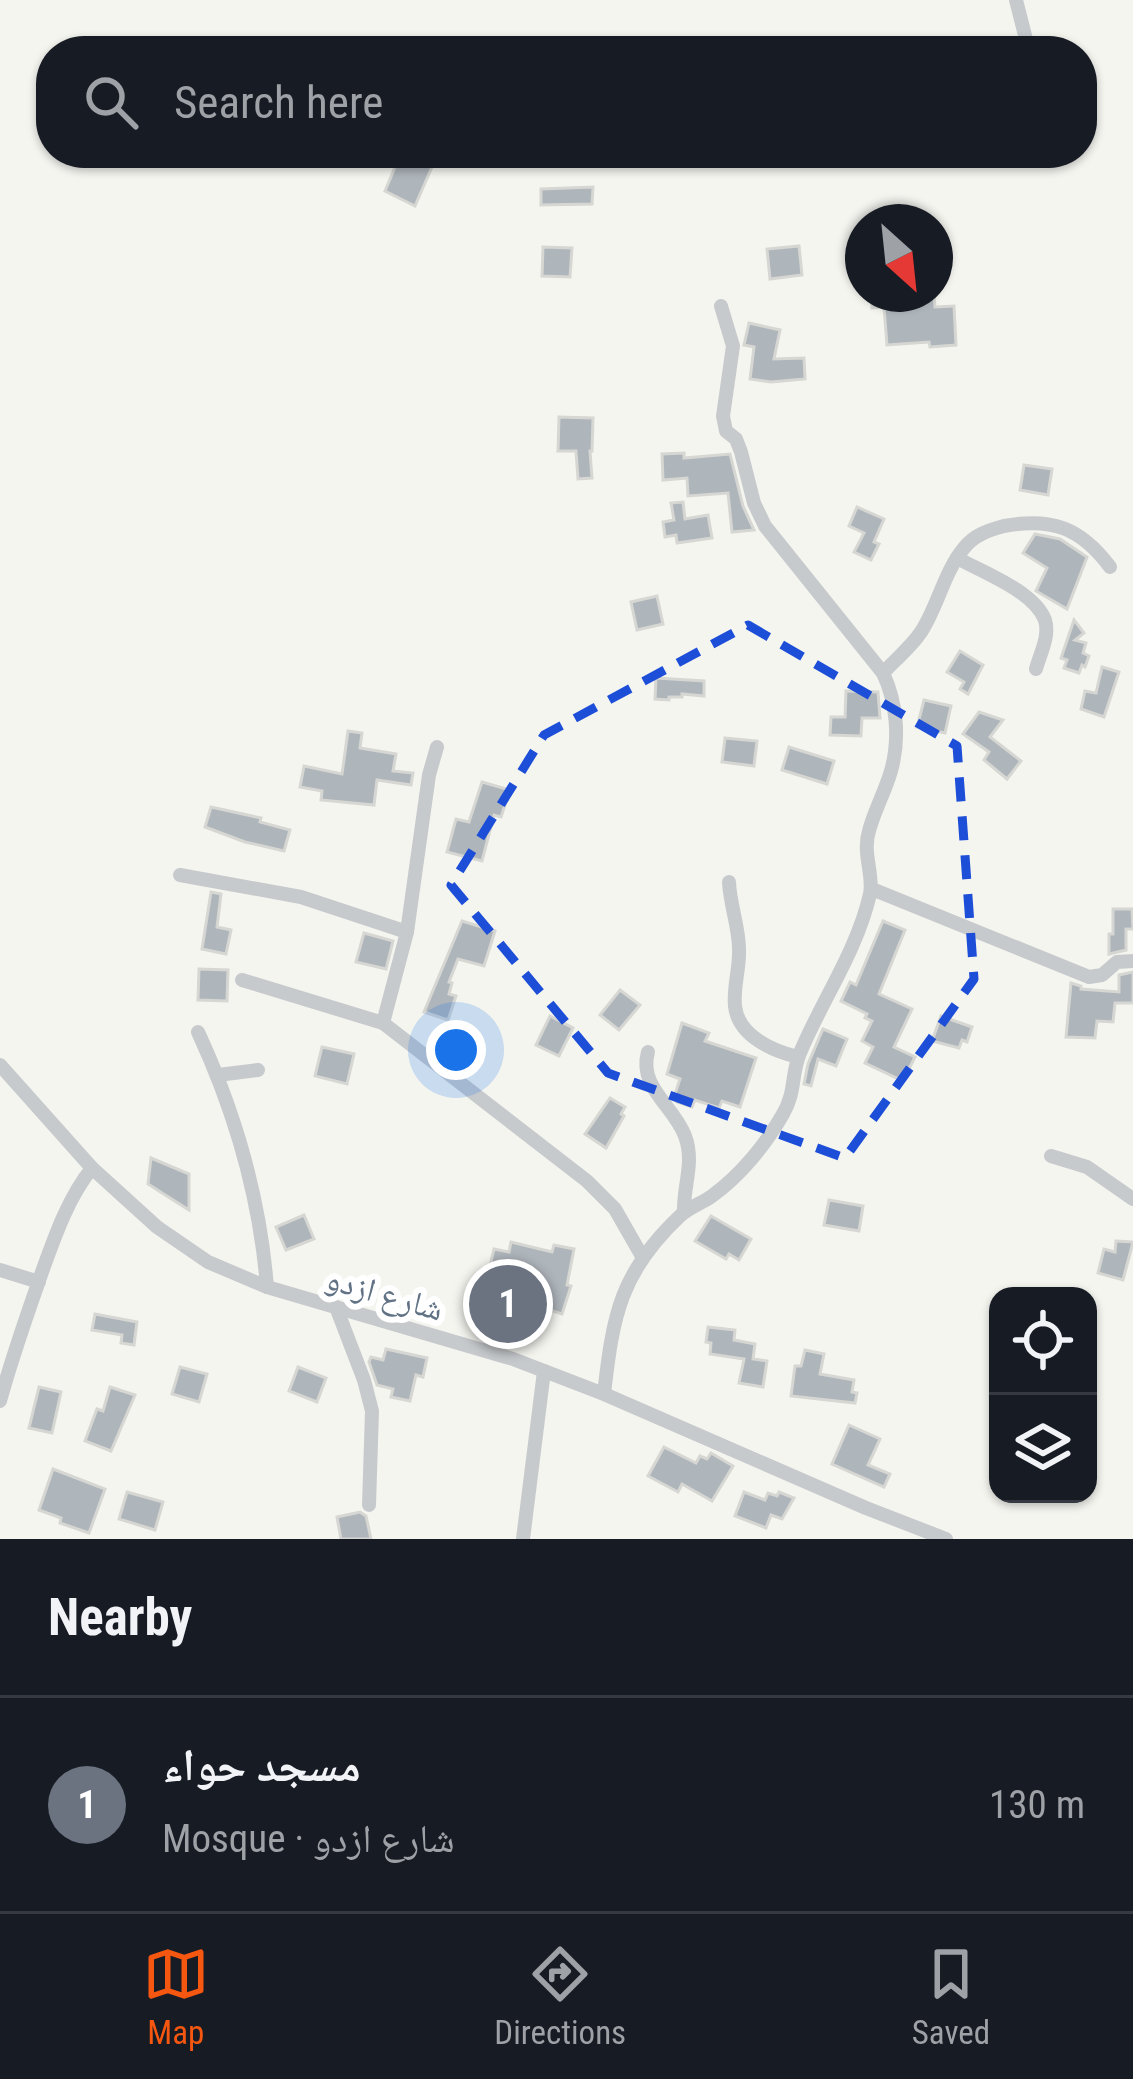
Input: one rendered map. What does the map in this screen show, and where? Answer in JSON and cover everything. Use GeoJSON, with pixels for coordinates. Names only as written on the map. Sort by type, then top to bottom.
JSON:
{"type":"FeatureCollection","features":[{"type":"Feature","properties":{"kind":"street"},"geometry":{"type":"LineString","coordinates":[[1016,0],[1025,36]]}},
{"type":"Feature","properties":{"kind":"street"},"geometry":{"type":"LineString","coordinates":[[604,1394],[615,1319],[628,1281],[684,1212],[710,1198],[756,1154],[794,1092],[798,1057],[839,974],[872,890],[867,836],[896,749],[892,692],[883,673],[765,526],[754,503],[741,452],[726,431],[723,416],[733,346],[721,306]]}},
{"type":"Feature","properties":{"kind":"street"},"geometry":{"type":"LineString","coordinates":[[883,673],[920,633],[967,543],[987,530],[1022,523],[1053,524],[1078,534],[1110,567]]}},
{"type":"Feature","properties":{"kind":"street"},"geometry":{"type":"LineString","coordinates":[[957,558],[1014,589],[1036,607],[1045,621],[1046,636],[1036,669]]}},
{"type":"Feature","properties":{"kind":"street"},"geometry":{"type":"LineString","coordinates":[[383,1023],[406,932],[437,748]]}},
{"type":"Feature","properties":{"kind":"street"},"geometry":{"type":"LineString","coordinates":[[180,875],[301,897],[406,932]]}},
{"type":"Feature","properties":{"kind":"street"},"geometry":{"type":"LineString","coordinates":[[729,883],[740,946],[735,1006],[739,1022],[765,1046],[798,1057]]}},
{"type":"Feature","properties":{"kind":"street"},"geometry":{"type":"LineString","coordinates":[[872,890],[1089,977],[1102,975],[1117,962],[1133,961]]}},
{"type":"Feature","properties":{"kind":"street"},"geometry":{"type":"LineString","coordinates":[[242,980],[383,1023],[587,1180],[615,1209],[643,1258]]}},
{"type":"Feature","properties":{"kind":"street"},"geometry":{"type":"LineString","coordinates":[[197,1032],[218,1075],[259,1213],[267,1287]]}},
{"type":"Feature","properties":{"kind":"street"},"geometry":{"type":"LineString","coordinates":[[648,1052],[644,1066],[650,1084],[676,1119],[688,1148],[684,1212]]}},
{"type":"Feature","properties":{"kind":"street","name":"شارع ازدو"},"geometry":{"type":"LineString","coordinates":[[0,1065],[92,1168],[157,1227],[208,1262],[267,1287],[544,1371],[946,1539]]}},
{"type":"Feature","properties":{"kind":"street"},"geometry":{"type":"LineString","coordinates":[[218,1075],[258,1070]]}},
{"type":"Feature","properties":{"kind":"street"},"geometry":{"type":"LineString","coordinates":[[1051,1156],[1088,1167],[1133,1199]]}},
{"type":"Feature","properties":{"kind":"street"},"geometry":{"type":"LineString","coordinates":[[0,1401],[16,1344],[76,1188],[92,1168]]}},
{"type":"Feature","properties":{"kind":"street"},"geometry":{"type":"LineString","coordinates":[[0,1270],[39,1282]]}},
{"type":"Feature","properties":{"kind":"street"},"geometry":{"type":"LineString","coordinates":[[336,1307],[371,1411],[369,1505]]}},
{"type":"Feature","properties":{"kind":"street"},"geometry":{"type":"LineString","coordinates":[[524,1539],[544,1371]]}},
{"type":"Feature","properties":{"kind":"highlighted area"},"geometry":{"type":"Polygon","coordinates":[[[748,625],[957,746],[974,979],[845,1158],[608,1073],[451,885],[544,735],[748,625]]]}},
{"type":"Feature","properties":{"kind":"building"},"geometry":{"type":"Polygon","coordinates":[[[395,168],[431,168],[415,206],[385,191],[395,168]]]}},
{"type":"Feature","properties":{"kind":"building"},"geometry":{"type":"Polygon","coordinates":[[[593,187],[592,204],[541,205],[541,189],[593,187]]]}},
{"type":"Feature","properties":{"kind":"building"},"geometry":{"type":"Polygon","coordinates":[[[799,246],[802,275],[770,279],[767,249],[799,246]]]}},
{"type":"Feature","properties":{"kind":"building"},"geometry":{"type":"Polygon","coordinates":[[[543,247],[572,248],[570,277],[542,276],[543,247]]]}},
{"type":"Feature","properties":{"kind":"building"},"geometry":{"type":"Polygon","coordinates":[[[954,306],[956,345],[887,345],[884,312],[953,312],[954,306]]]}},
{"type":"Feature","properties":{"kind":"building"},"geometry":{"type":"Polygon","coordinates":[[[749,323],[780,330],[774,359],[804,358],[805,379],[750,379],[754,347],[744,345],[749,323]]]}},
{"type":"Feature","properties":{"kind":"building"},"geometry":{"type":"Polygon","coordinates":[[[559,417],[593,418],[592,478],[578,479],[576,451],[558,451],[559,417]]]}},
{"type":"Feature","properties":{"kind":"building"},"geometry":{"type":"Polygon","coordinates":[[[684,453],[684,458],[730,454],[754,530],[732,532],[728,493],[688,496],[687,478],[663,480],[662,454],[684,453]]]}},
{"type":"Feature","properties":{"kind":"building"},"geometry":{"type":"Polygon","coordinates":[[[1024,465],[1052,469],[1048,495],[1020,490],[1024,465]]]}},
{"type":"Feature","properties":{"kind":"building"},"geometry":{"type":"Polygon","coordinates":[[[683,502],[685,519],[708,515],[712,538],[677,543],[676,535],[665,537],[663,522],[674,520],[671,503],[683,502]]]}},
{"type":"Feature","properties":{"kind":"building"},"geometry":{"type":"Polygon","coordinates":[[[857,507],[884,519],[871,560],[854,552],[864,533],[849,526],[857,507]]]}},
{"type":"Feature","properties":{"kind":"building"},"geometry":{"type":"Polygon","coordinates":[[[1035,534],[1060,539],[1087,557],[1067,609],[1036,591],[1047,568],[1023,553],[1035,534]]]}},
{"type":"Feature","properties":{"kind":"building"},"geometry":{"type":"Polygon","coordinates":[[[657,596],[663,624],[637,630],[631,602],[657,596]]]}},
{"type":"Feature","properties":{"kind":"building"},"geometry":{"type":"Polygon","coordinates":[[[1074,620],[1084,633],[1075,640],[1086,643],[1083,653],[1089,656],[1079,673],[1064,668],[1067,660],[1061,658],[1074,620]]]}},
{"type":"Feature","properties":{"kind":"building"},"geometry":{"type":"Polygon","coordinates":[[[960,651],[983,665],[968,694],[960,689],[964,682],[947,672],[960,651]]]}},
{"type":"Feature","properties":{"kind":"building"},"geometry":{"type":"Polygon","coordinates":[[[1102,667],[1119,672],[1104,717],[1081,709],[1085,691],[1096,693],[1102,667]]]}},
{"type":"Feature","properties":{"kind":"building"},"geometry":{"type":"Polygon","coordinates":[[[656,678],[704,681],[704,696],[655,699],[656,678]]]}},
{"type":"Feature","properties":{"kind":"building"},"geometry":{"type":"Polygon","coordinates":[[[846,691],[878,692],[880,718],[862,718],[861,736],[830,735],[831,717],[845,717],[846,691]]]}},
{"type":"Feature","properties":{"kind":"building"},"geometry":{"type":"Polygon","coordinates":[[[924,700],[951,706],[945,733],[917,727],[924,700]]]}},
{"type":"Feature","properties":{"kind":"building"},"geometry":{"type":"Polygon","coordinates":[[[979,712],[1003,720],[990,737],[1021,761],[1007,779],[984,760],[989,752],[963,734],[979,712]]]}},
{"type":"Feature","properties":{"kind":"building"},"geometry":{"type":"Polygon","coordinates":[[[348,731],[362,733],[360,748],[396,754],[393,771],[413,773],[411,785],[377,780],[374,805],[321,800],[322,791],[300,787],[304,766],[342,774],[348,731]]]}},
{"type":"Feature","properties":{"kind":"building"},"geometry":{"type":"Polygon","coordinates":[[[725,738],[757,741],[754,766],[722,762],[725,738]]]}},
{"type":"Feature","properties":{"kind":"building"},"geometry":{"type":"Polygon","coordinates":[[[789,747],[834,761],[827,784],[782,770],[789,747]]]}},
{"type":"Feature","properties":{"kind":"building"},"geometry":{"type":"Polygon","coordinates":[[[482,782],[510,790],[501,817],[494,815],[482,861],[447,852],[456,819],[469,822],[482,782]]]}},
{"type":"Feature","properties":{"kind":"building"},"geometry":{"type":"Polygon","coordinates":[[[211,807],[290,830],[284,851],[205,827],[211,807]]]}},
{"type":"Feature","properties":{"kind":"building"},"geometry":{"type":"Polygon","coordinates":[[[211,892],[221,894],[217,927],[231,930],[226,954],[202,949],[211,892]]]}},
{"type":"Feature","properties":{"kind":"building"},"geometry":{"type":"Polygon","coordinates":[[[1113,909],[1132,909],[1133,929],[1126,929],[1126,950],[1109,954],[1109,934],[1113,934],[1113,909]]]}},
{"type":"Feature","properties":{"kind":"building"},"geometry":{"type":"Polygon","coordinates":[[[462,921],[495,931],[484,966],[458,959],[449,982],[449,994],[456,996],[448,1020],[424,1012],[462,921]]]}},
{"type":"Feature","properties":{"kind":"building"},"geometry":{"type":"Polygon","coordinates":[[[883,921],[905,930],[879,994],[912,1009],[894,1047],[915,1057],[903,1081],[865,1063],[873,1047],[862,1041],[872,1021],[841,1001],[850,982],[856,985],[883,921]]]}},
{"type":"Feature","properties":{"kind":"building"},"geometry":{"type":"Polygon","coordinates":[[[364,933],[393,941],[386,969],[356,962],[364,933]]]}},
{"type":"Feature","properties":{"kind":"building"},"geometry":{"type":"Polygon","coordinates":[[[199,969],[228,970],[227,1001],[198,1000],[199,969]]]}},
{"type":"Feature","properties":{"kind":"building"},"geometry":{"type":"Polygon","coordinates":[[[1133,972],[1133,1003],[1115,1003],[1113,1022],[1097,1021],[1095,1038],[1066,1037],[1071,983],[1081,989],[1119,992],[1119,975],[1133,972]]]}},
{"type":"Feature","properties":{"kind":"building"},"geometry":{"type":"Polygon","coordinates":[[[620,990],[640,1005],[619,1030],[600,1015],[620,990]]]}},
{"type":"Feature","properties":{"kind":"building"},"geometry":{"type":"Polygon","coordinates":[[[550,1016],[573,1028],[559,1056],[536,1045],[550,1016]]]}},
{"type":"Feature","properties":{"kind":"building"},"geometry":{"type":"Polygon","coordinates":[[[941,1016],[972,1027],[967,1042],[962,1040],[959,1048],[932,1041],[941,1016]]]}},
{"type":"Feature","properties":{"kind":"building"},"geometry":{"type":"Polygon","coordinates":[[[682,1023],[709,1033],[705,1041],[756,1058],[740,1107],[722,1101],[719,1108],[695,1100],[692,1107],[677,1102],[674,1097],[680,1079],[667,1074],[682,1023]]]}},
{"type":"Feature","properties":{"kind":"building"},"geometry":{"type":"Polygon","coordinates":[[[823,1029],[847,1039],[836,1066],[818,1059],[811,1086],[804,1084],[808,1064],[823,1029]]]}},
{"type":"Feature","properties":{"kind":"building"},"geometry":{"type":"Polygon","coordinates":[[[322,1047],[354,1054],[347,1084],[315,1076],[322,1047]]]}},
{"type":"Feature","properties":{"kind":"building"},"geometry":{"type":"Polygon","coordinates":[[[610,1098],[625,1107],[606,1148],[585,1134],[610,1098]]]}},
{"type":"Feature","properties":{"kind":"building"},"geometry":{"type":"Polygon","coordinates":[[[151,1158],[189,1174],[189,1210],[148,1184],[151,1158]]]}},
{"type":"Feature","properties":{"kind":"building"},"geometry":{"type":"Polygon","coordinates":[[[829,1200],[863,1206],[859,1231],[824,1225],[829,1200]]]}},
{"type":"Feature","properties":{"kind":"building"},"geometry":{"type":"Polygon","coordinates":[[[304,1215],[314,1239],[286,1250],[276,1227],[304,1215]]]}},
{"type":"Feature","properties":{"kind":"building"},"geometry":{"type":"Polygon","coordinates":[[[711,1216],[751,1239],[739,1260],[729,1254],[726,1259],[695,1241],[711,1216]]]}},
{"type":"Feature","properties":{"kind":"building"},"geometry":{"type":"Polygon","coordinates":[[[1116,1241],[1133,1242],[1123,1280],[1098,1273],[1104,1249],[1115,1252],[1116,1241]]]}},
{"type":"Feature","properties":{"kind":"building"},"geometry":{"type":"Polygon","coordinates":[[[511,1242],[552,1252],[554,1245],[574,1249],[567,1285],[571,1286],[562,1314],[520,1301],[528,1275],[490,1266],[494,1249],[509,1252],[511,1242]]]}},
{"type":"Feature","properties":{"kind":"building"},"geometry":{"type":"Polygon","coordinates":[[[95,1314],[137,1322],[134,1345],[121,1343],[122,1335],[92,1330],[95,1314]]]}},
{"type":"Feature","properties":{"kind":"building"},"geometry":{"type":"Polygon","coordinates":[[[708,1327],[735,1330],[734,1340],[755,1344],[753,1359],[767,1361],[763,1387],[739,1383],[744,1359],[710,1354],[708,1327]]]}},
{"type":"Feature","properties":{"kind":"building"},"geometry":{"type":"Polygon","coordinates":[[[386,1349],[427,1358],[423,1377],[416,1375],[410,1401],[391,1397],[393,1389],[377,1385],[369,1362],[371,1357],[383,1360],[386,1349]]]}},
{"type":"Feature","properties":{"kind":"building"},"geometry":{"type":"Polygon","coordinates":[[[805,1350],[824,1354],[820,1374],[854,1380],[855,1403],[791,1396],[795,1366],[801,1366],[805,1350]]]}},
{"type":"Feature","properties":{"kind":"building"},"geometry":{"type":"Polygon","coordinates":[[[180,1367],[207,1374],[199,1402],[172,1394],[180,1367]]]}},
{"type":"Feature","properties":{"kind":"building"},"geometry":{"type":"Polygon","coordinates":[[[298,1367],[326,1378],[317,1402],[289,1391],[298,1367]]]}},
{"type":"Feature","properties":{"kind":"building"},"geometry":{"type":"Polygon","coordinates":[[[39,1387],[61,1392],[52,1433],[29,1428],[39,1387]]]}},
{"type":"Feature","properties":{"kind":"building"},"geometry":{"type":"Polygon","coordinates":[[[110,1387],[135,1395],[111,1451],[85,1441],[97,1409],[103,1411],[110,1387]]]}},
{"type":"Feature","properties":{"kind":"building"},"geometry":{"type":"Polygon","coordinates":[[[849,1425],[880,1439],[868,1465],[890,1474],[884,1487],[832,1464],[849,1425]]]}},
{"type":"Feature","properties":{"kind":"building"},"geometry":{"type":"Polygon","coordinates":[[[664,1447],[696,1463],[700,1456],[707,1459],[711,1453],[733,1466],[712,1501],[682,1484],[678,1492],[648,1476],[664,1447]]]}},
{"type":"Feature","properties":{"kind":"building"},"geometry":{"type":"Polygon","coordinates":[[[53,1469],[105,1489],[89,1533],[39,1510],[53,1469]]]}},
{"type":"Feature","properties":{"kind":"building"},"geometry":{"type":"Polygon","coordinates":[[[127,1492],[163,1502],[155,1530],[119,1519],[127,1492]]]}},
{"type":"Feature","properties":{"kind":"building"},"geometry":{"type":"Polygon","coordinates":[[[744,1492],[765,1500],[768,1493],[777,1496],[779,1492],[794,1498],[782,1519],[771,1515],[766,1528],[735,1516],[744,1492]]]}},
{"type":"Feature","properties":{"kind":"building"},"geometry":{"type":"Polygon","coordinates":[[[360,1512],[366,1516],[371,1539],[341,1539],[337,1517],[360,1512]]]}},
{"type":"Feature","properties":{"kind":"place","name":"مسجد حواء"},"geometry":{"type":"Point","coordinates":[508,1304]}}]}
